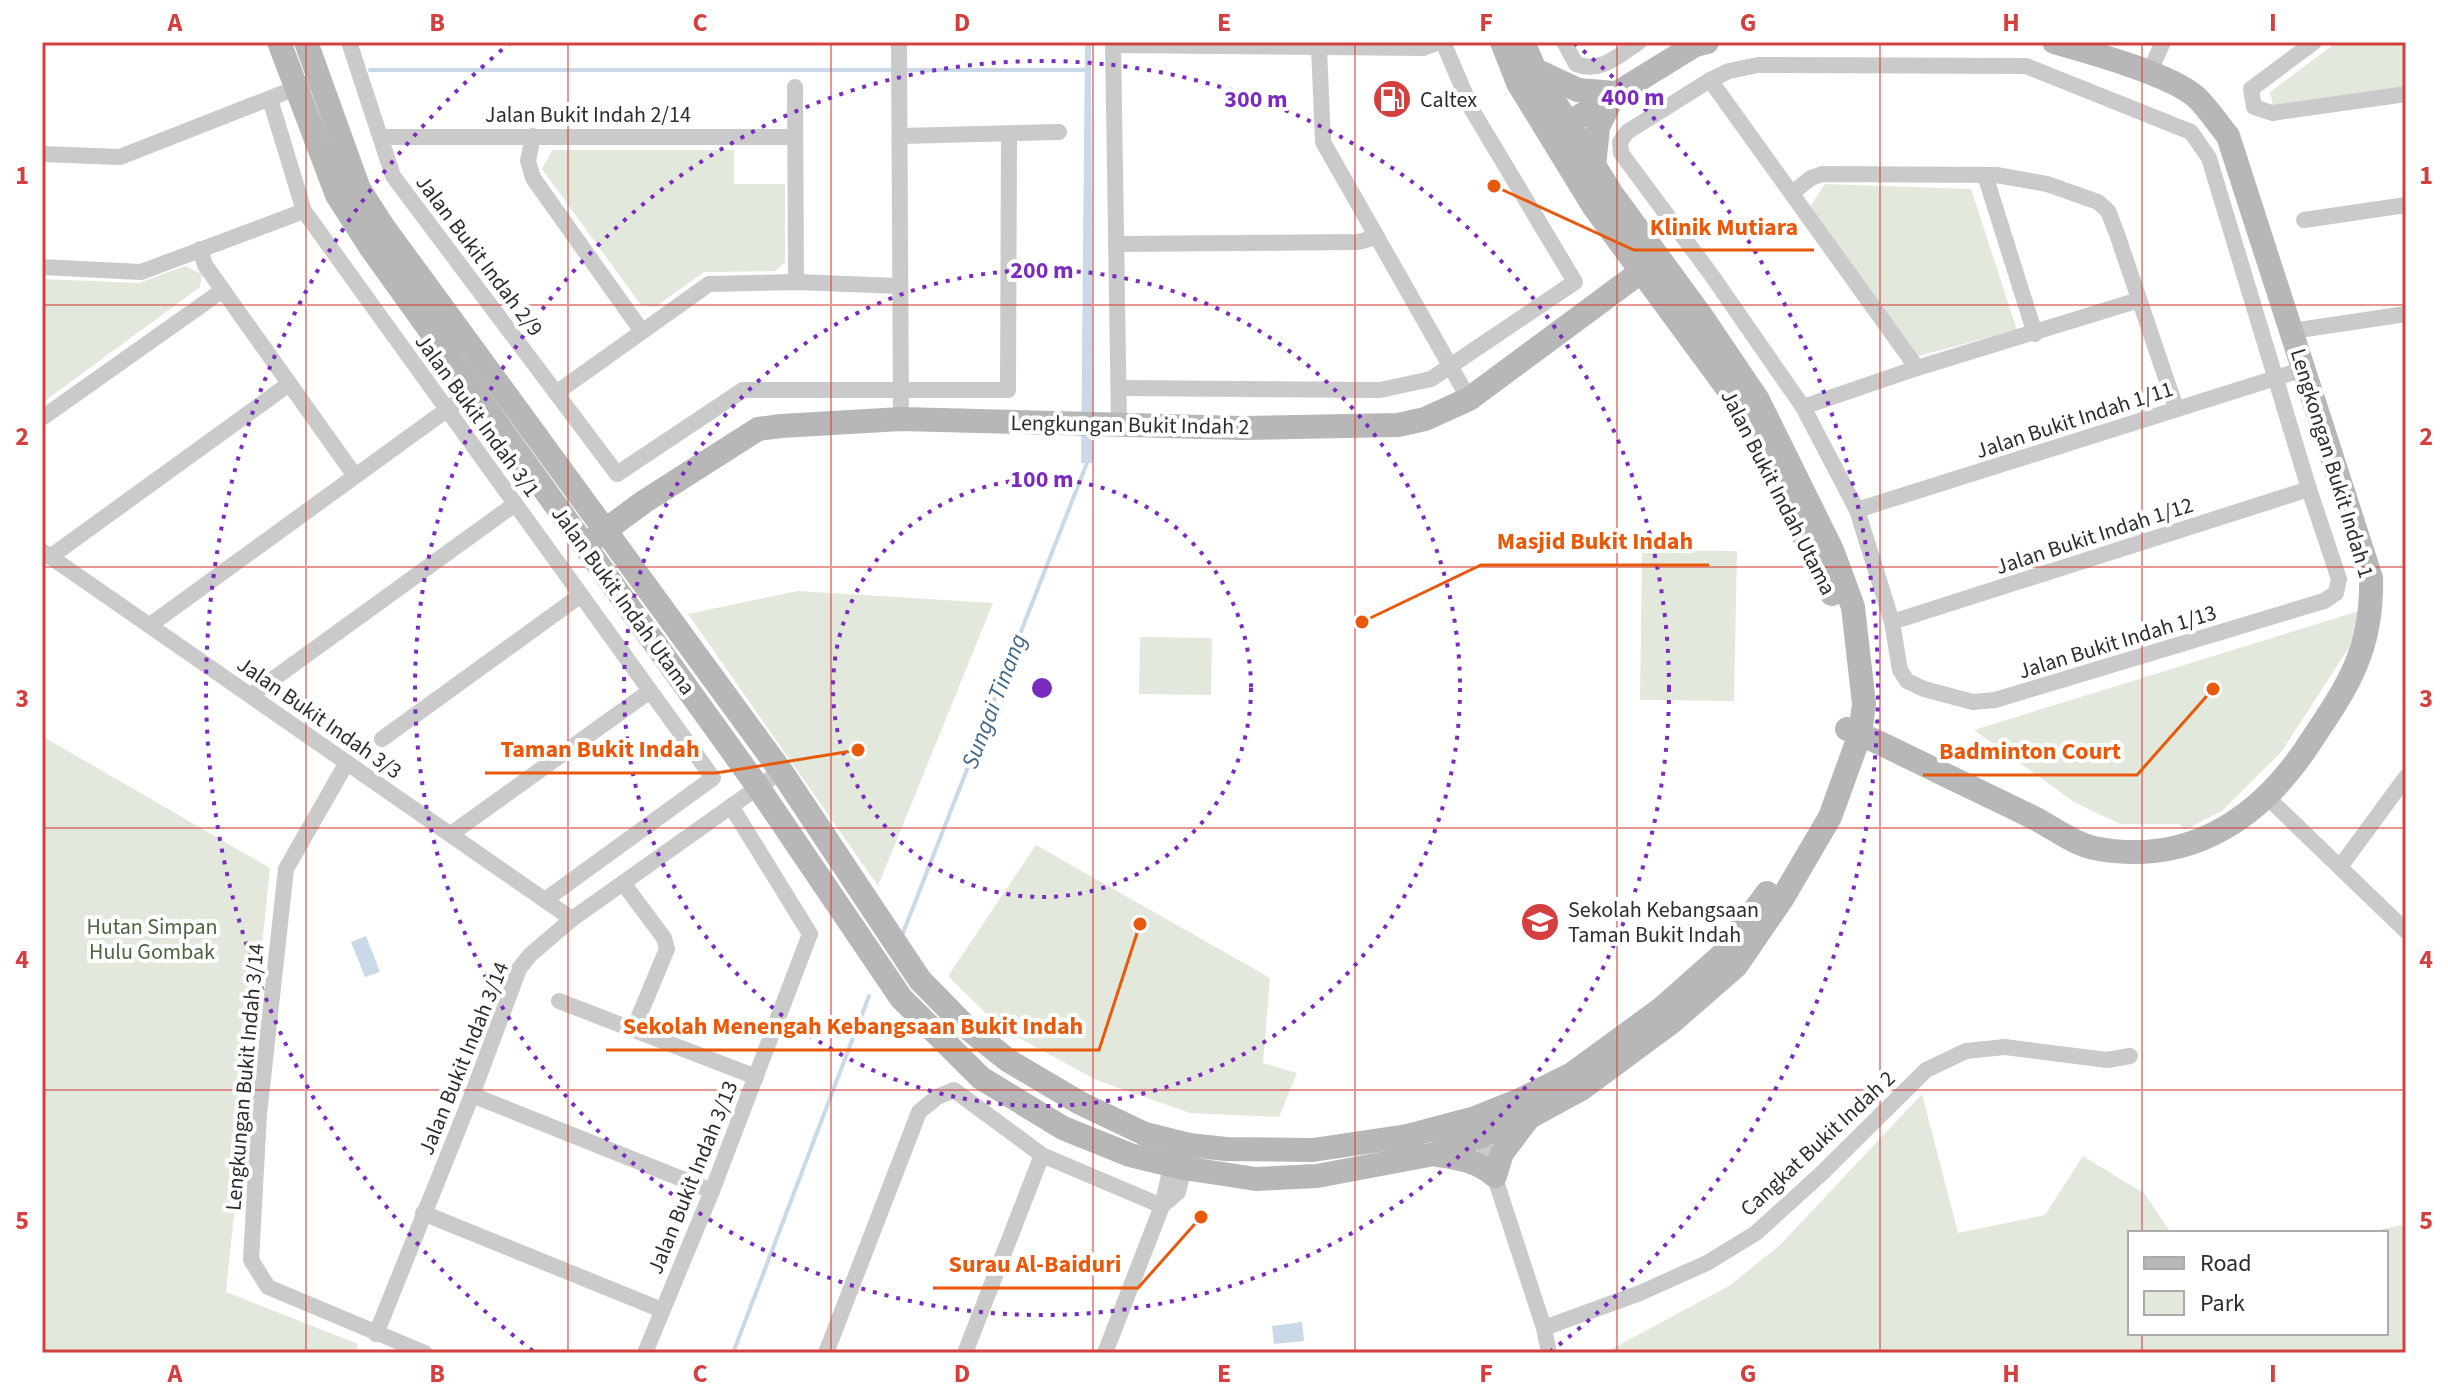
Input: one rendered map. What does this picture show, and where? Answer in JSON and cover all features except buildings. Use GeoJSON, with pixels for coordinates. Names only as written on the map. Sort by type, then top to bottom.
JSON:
{"type":"FeatureCollection","features":[{"type":"Feature","properties":{"kind":"street","name":"Jalan Bukit Indah Utama"},"geometry":{"type":"LineString","coordinates":[[279,42],[308,84],[359,189],[382,225],[781,771],[920,980],[965,1026],[1009,1061],[1080,1103],[1145,1134],[1180,1155],[1256,1179],[1317,1176],[1434,1154],[1518,1101],[1572,1074],[1661,1009],[1721,956],[1769,891],[1819,806],[1864,704],[1853,607],[1832,550],[1758,400],[1700,314],[1650,265],[1622,246],[1558,130],[1535,70],[1505,43]]}},
{"type":"Feature","properties":{"kind":"street","name":"Jalan Bukit Indah Utama"},"geometry":{"type":"LineString","coordinates":[[306,42],[308,84],[337,195],[371,248],[758,787],[901,998],[981,1078],[1063,1128],[1130,1155],[1313,1150],[1479,1128],[1528,1118],[1581,1089],[1625,1058],[1736,966],[1782,899],[1830,817],[1852,731],[1847,645],[1829,584],[1741,407],[1673,315],[1650,265],[1594,167],[1518,83],[1505,43]]}},
{"type":"Feature","properties":{"kind":"street","name":"Jalan Bukit Indah 2/9"},"geometry":{"type":"LineString","coordinates":[[349,42],[393,176],[617,474],[743,390],[901,389]]}},
{"type":"Feature","properties":{"kind":"street"},"geometry":{"type":"LineString","coordinates":[[899,42],[901,419]]}},
{"type":"Feature","properties":{"kind":"street"},"geometry":{"type":"LineString","coordinates":[[1119,388],[1380,390],[1431,379],[1575,282],[1472,110],[1441,42],[1423,48],[1113,44],[1119,425]]}},
{"type":"Feature","properties":{"kind":"street"},"geometry":{"type":"LineString","coordinates":[[1564,42],[1576,64],[1588,69],[1603,66],[1639,42]]}},
{"type":"Feature","properties":{"kind":"street"},"geometry":{"type":"LineString","coordinates":[[1558,130],[1695,45],[1707,42]]}},
{"type":"Feature","properties":{"kind":"street","name":"Lengkongan Bukit Indah 1"},"geometry":{"type":"LineString","coordinates":[[1852,731],[2091,847],[2146,853],[2185,847],[2224,830],[2267,797],[2293,767],[2353,675],[2368,636],[2372,606],[2371,578],[2228,136],[2195,96],[2149,73],[2054,42]]}},
{"type":"Feature","properties":{"kind":"street"},"geometry":{"type":"LineString","coordinates":[[2149,73],[2163,42]]}},
{"type":"Feature","properties":{"kind":"street"},"geometry":{"type":"LineString","coordinates":[[2314,42],[2251,89],[2254,107],[2272,113],[2406,94]]}},
{"type":"Feature","properties":{"kind":"street"},"geometry":{"type":"LineString","coordinates":[[1319,47],[1323,142],[1469,399]]}},
{"type":"Feature","properties":{"kind":"street"},"geometry":{"type":"LineString","coordinates":[[1892,622],[1857,510],[1803,407],[1710,273],[1621,153],[1620,142],[1627,132],[1729,71],[1758,65],[2026,66],[2191,132],[2209,158],[2309,489]]}},
{"type":"Feature","properties":{"kind":"street"},"geometry":{"type":"LineString","coordinates":[[1535,70],[1578,90],[1615,93]]}},
{"type":"Feature","properties":{"kind":"street"},"geometry":{"type":"LineString","coordinates":[[1710,80],[1917,368]]}},
{"type":"Feature","properties":{"kind":"street"},"geometry":{"type":"LineString","coordinates":[[42,154],[120,157],[308,84]]}},
{"type":"Feature","properties":{"kind":"street"},"geometry":{"type":"LineString","coordinates":[[795,87],[796,282]]}},
{"type":"Feature","properties":{"kind":"street"},"geometry":{"type":"LineString","coordinates":[[1594,167],[1598,127],[1615,93]]}},
{"type":"Feature","properties":{"kind":"street","name":"Jalan Bukit Indah 3/1"},"geometry":{"type":"LineString","coordinates":[[270,99],[304,211],[713,778],[545,900]]}},
{"type":"Feature","properties":{"kind":"street"},"geometry":{"type":"LineString","coordinates":[[901,136],[1059,132]]}},
{"type":"Feature","properties":{"kind":"street"},"geometry":{"type":"LineString","coordinates":[[901,389],[1008,390],[1009,134]]}},
{"type":"Feature","properties":{"kind":"street"},"geometry":{"type":"LineString","coordinates":[[533,136],[528,161],[533,178],[641,330]]}},
{"type":"Feature","properties":{"kind":"street","name":"Jalan Bukit Indah 2/14"},"geometry":{"type":"LineString","coordinates":[[381,137],[795,137]]}},
{"type":"Feature","properties":{"kind":"street"},"geometry":{"type":"LineString","coordinates":[[1792,193],[1811,178],[1822,174],[1985,175],[2047,184],[2098,202],[2108,211],[2176,408]]}},
{"type":"Feature","properties":{"kind":"street"},"geometry":{"type":"LineString","coordinates":[[1985,175],[2035,334]]}},
{"type":"Feature","properties":{"kind":"street"},"geometry":{"type":"LineString","coordinates":[[2304,220],[2406,205]]}},
{"type":"Feature","properties":{"kind":"street"},"geometry":{"type":"LineString","coordinates":[[42,267],[141,272],[304,211]]}},
{"type":"Feature","properties":{"kind":"street"},"geometry":{"type":"LineString","coordinates":[[1116,244],[1358,242],[1377,237]]}},
{"type":"Feature","properties":{"kind":"street"},"geometry":{"type":"LineString","coordinates":[[1592,307],[1615,284],[1623,263],[1622,246]]}},
{"type":"Feature","properties":{"kind":"street"},"geometry":{"type":"LineString","coordinates":[[200,249],[205,265],[355,476]]}},
{"type":"Feature","properties":{"kind":"street","name":"Lengkungan Bukit Indah 2"},"geometry":{"type":"LineString","coordinates":[[585,545],[645,501],[758,429],[901,419],[1242,428],[1398,425],[1425,419],[1469,399],[1650,265]]}},
{"type":"Feature","properties":{"kind":"street"},"geometry":{"type":"LineString","coordinates":[[556,393],[709,284],[796,282],[899,286]]}},
{"type":"Feature","properties":{"kind":"street"},"geometry":{"type":"LineString","coordinates":[[42,418],[223,290]]}},
{"type":"Feature","properties":{"kind":"street"},"geometry":{"type":"LineString","coordinates":[[1592,307],[1642,298],[1660,305],[1673,315]]}},
{"type":"Feature","properties":{"kind":"street"},"geometry":{"type":"LineString","coordinates":[[1803,407],[1917,368],[2139,300]]}},
{"type":"Feature","properties":{"kind":"street"},"geometry":{"type":"LineString","coordinates":[[2292,331],[2406,314]]}},
{"type":"Feature","properties":{"kind":"street","name":"Jalan Bukit Indah 1/11"},"geometry":{"type":"LineString","coordinates":[[1857,510],[2304,369]]}},
{"type":"Feature","properties":{"kind":"street"},"geometry":{"type":"LineString","coordinates":[[46,554],[289,384]]}},
{"type":"Feature","properties":{"kind":"street"},"geometry":{"type":"LineString","coordinates":[[150,625],[474,390]]}},
{"type":"Feature","properties":{"kind":"street","name":"Jalan Bukit Indah 1/13"},"geometry":{"type":"LineString","coordinates":[[1892,622],[1900,670],[1907,681],[1924,689],[1973,702],[1995,700],[2324,601],[2336,593],[2339,579],[2309,489]]}},
{"type":"Feature","properties":{"kind":"street","name":"Jalan Bukit Indah 1/12"},"geometry":{"type":"LineString","coordinates":[[1892,622],[2309,489]]}},
{"type":"Feature","properties":{"kind":"street"},"geometry":{"type":"LineString","coordinates":[[581,498],[611,508],[629,507],[645,501]]}},
{"type":"Feature","properties":{"kind":"street"},"geometry":{"type":"LineString","coordinates":[[631,566],[633,530],[645,501]]}},
{"type":"Feature","properties":{"kind":"street"},"geometry":{"type":"LineString","coordinates":[[251,695],[515,504]]}},
{"type":"Feature","properties":{"kind":"street","name":"Jalan Bukit Indah 3/3"},"geometry":{"type":"LineString","coordinates":[[46,554],[572,919]]}},
{"type":"Feature","properties":{"kind":"street"},"geometry":{"type":"LineString","coordinates":[[382,739],[581,595]]}},
{"type":"Feature","properties":{"kind":"street"},"geometry":{"type":"LineString","coordinates":[[451,834],[650,691]]}},
{"type":"Feature","properties":{"kind":"street","name":"Lengkungan Bukit Indah 3/14"},"geometry":{"type":"LineString","coordinates":[[346,764],[286,869],[259,1115],[251,1260],[268,1287],[425,1353]]}},
{"type":"Feature","properties":{"kind":"street","name":"Jalan Bukit Indah 3/14"},"geometry":{"type":"LineString","coordinates":[[376,1334],[519,969],[530,955],[572,919],[781,771]]}},
{"type":"Feature","properties":{"kind":"street"},"geometry":{"type":"LineString","coordinates":[[2340,867],[2406,777]]}},
{"type":"Feature","properties":{"kind":"street"},"geometry":{"type":"LineString","coordinates":[[2267,797],[2406,931]]}},
{"type":"Feature","properties":{"kind":"street","name":"Jalan Bukit Indah 3/13"},"geometry":{"type":"LineString","coordinates":[[645,1353],[712,1191],[810,934],[731,806]]}},
{"type":"Feature","properties":{"kind":"street"},"geometry":{"type":"LineString","coordinates":[[623,883],[664,938],[667,949],[634,1028]]}},
{"type":"Feature","properties":{"kind":"street"},"geometry":{"type":"LineString","coordinates":[[559,1001],[756,1077]]}},
{"type":"Feature","properties":{"kind":"street","name":"Cangkat Bukit Indah 2"},"geometry":{"type":"LineString","coordinates":[[1544,1328],[1640,1293],[1707,1263],[1756,1233],[1926,1070],[1966,1051],[2005,1047],[2107,1060],[2130,1056]]}},
{"type":"Feature","properties":{"kind":"street"},"geometry":{"type":"LineString","coordinates":[[826,1353],[919,1112],[937,1097],[954,1090],[1042,1155],[1162,1206]]}},
{"type":"Feature","properties":{"kind":"street"},"geometry":{"type":"LineString","coordinates":[[472,1095],[712,1191]]}},
{"type":"Feature","properties":{"kind":"street"},"geometry":{"type":"LineString","coordinates":[[1495,1176],[1502,1153],[1528,1118]]}},
{"type":"Feature","properties":{"kind":"street"},"geometry":{"type":"LineString","coordinates":[[1479,1128],[1544,1328],[1549,1353]]}},
{"type":"Feature","properties":{"kind":"street"},"geometry":{"type":"LineString","coordinates":[[1434,1154],[1466,1159],[1495,1176]]}},
{"type":"Feature","properties":{"kind":"street"},"geometry":{"type":"LineString","coordinates":[[965,1353],[1042,1155]]}},
{"type":"Feature","properties":{"kind":"street"},"geometry":{"type":"LineString","coordinates":[[1105,1353],[1162,1206],[1178,1192],[1180,1155]]}},
{"type":"Feature","properties":{"kind":"street"},"geometry":{"type":"LineString","coordinates":[[423,1213],[662,1310]]}},
{"type":"Feature","properties":{"kind":"green space"},"geometry":{"type":"Polygon","coordinates":[[[2337,42],[2406,42],[2406,86],[2273,105],[2270,92],[2337,42]]]}},
{"type":"Feature","properties":{"kind":"green space"},"geometry":{"type":"Polygon","coordinates":[[[552,150],[734,150],[734,184],[785,184],[785,262],[775,271],[704,272],[655,307],[641,305],[542,169],[552,150]]]}},
{"type":"Feature","properties":{"kind":"green space"},"geometry":{"type":"Polygon","coordinates":[[[1825,184],[1971,189],[2017,330],[1915,357],[1810,207],[1825,184]]]}},
{"type":"Feature","properties":{"kind":"green space"},"geometry":{"type":"Polygon","coordinates":[[[185,266],[202,274],[200,287],[42,403],[42,279],[139,283],[185,266]]]}},
{"type":"Feature","properties":{"kind":"green space"},"geometry":{"type":"Polygon","coordinates":[[[1642,550],[1737,551],[1734,701],[1640,700],[1642,550]]]}},
{"type":"Feature","properties":{"kind":"green space"},"geometry":{"type":"Polygon","coordinates":[[[798,591],[993,603],[878,886],[688,614],[798,591]]]}},
{"type":"Feature","properties":{"kind":"green space"},"geometry":{"type":"Polygon","coordinates":[[[2362,610],[2348,649],[2282,751],[2222,811],[2185,830],[2179,824],[2120,824],[2074,802],[1974,730],[2362,610]]]}},
{"type":"Feature","properties":{"kind":"green space"},"geometry":{"type":"Polygon","coordinates":[[[1140,637],[1212,638],[1211,695],[1139,694],[1140,637]]]}},
{"type":"Feature","properties":{"kind":"green space","name":"Hutan Simpan Hulu Gombak"},"geometry":{"type":"Polygon","coordinates":[[[42,736],[270,868],[226,1292],[358,1344],[355,1353],[42,1353],[42,736]]]}},
{"type":"Feature","properties":{"kind":"green space"},"geometry":{"type":"Polygon","coordinates":[[[1036,845],[1270,978],[1263,1063],[1297,1073],[1279,1117],[1190,1113],[1096,1080],[1001,1028],[948,976],[1036,845]]]}},
{"type":"Feature","properties":{"kind":"green space"},"geometry":{"type":"Polygon","coordinates":[[[1922,1094],[1958,1233],[2045,1215],[2083,1156],[2145,1194],[2170,1231],[2128,1231],[2128,1335],[2388,1335],[2388,1231],[2374,1231],[2406,1224],[2406,1353],[1604,1353],[1729,1286],[1780,1245],[1922,1094]]]}},
{"type":"Feature","properties":{"kind":"water"},"geometry":{"type":"Polygon","coordinates":[[[1085,42],[1091,42],[1093,463],[1081,463],[1085,42]]]}},
{"type":"Feature","properties":{"kind":"water"},"geometry":{"type":"Polygon","coordinates":[[[366,936],[380,972],[365,977],[351,942],[366,936]]]}},
{"type":"Feature","properties":{"kind":"water"},"geometry":{"type":"Polygon","coordinates":[[[1302,1322],[1304,1341],[1274,1344],[1272,1326],[1302,1322]]]}},
{"type":"Feature","properties":{"kind":"waterway"},"geometry":{"type":"LineString","coordinates":[[370,70],[895,70]]}},
{"type":"Feature","properties":{"kind":"waterway"},"geometry":{"type":"LineString","coordinates":[[904,70],[1086,70]]}},
{"type":"Feature","properties":{"kind":"waterway","name":"Sungai Tinang"},"geometry":{"type":"LineString","coordinates":[[901,938],[1087,463]]}},
{"type":"Feature","properties":{"kind":"waterway","name":"Sungai Tinang"},"geometry":{"type":"LineString","coordinates":[[733,1353],[869,996]]}},
{"type":"Feature","properties":{"kind":"place","name":"Caltex"},"geometry":{"type":"Point","coordinates":[1392,99]}},
{"type":"Feature","properties":{"kind":"place","name":"Klinik Mutiara"},"geometry":{"type":"Point","coordinates":[1494,186]}},
{"type":"Feature","properties":{"kind":"place","name":"Masjid Bukit Indah"},"geometry":{"type":"Point","coordinates":[1362,622]}},
{"type":"Feature","properties":{"kind":"place","name":"Badminton Court"},"geometry":{"type":"Point","coordinates":[2213,689]}},
{"type":"Feature","properties":{"kind":"place","name":"Taman Bukit Indah"},"geometry":{"type":"Point","coordinates":[858,750]}},
{"type":"Feature","properties":{"kind":"place","name":"Sekolah Kebangsaan Taman Bukit Indah"},"geometry":{"type":"Point","coordinates":[1540,922]}},
{"type":"Feature","properties":{"kind":"place","name":"Sekolah Menengah Kebangsaan Bukit Indah"},"geometry":{"type":"Point","coordinates":[1140,924]}},
{"type":"Feature","properties":{"kind":"place","name":"Surau Al-Baiduri"},"geometry":{"type":"Point","coordinates":[1201,1217]}}]}
